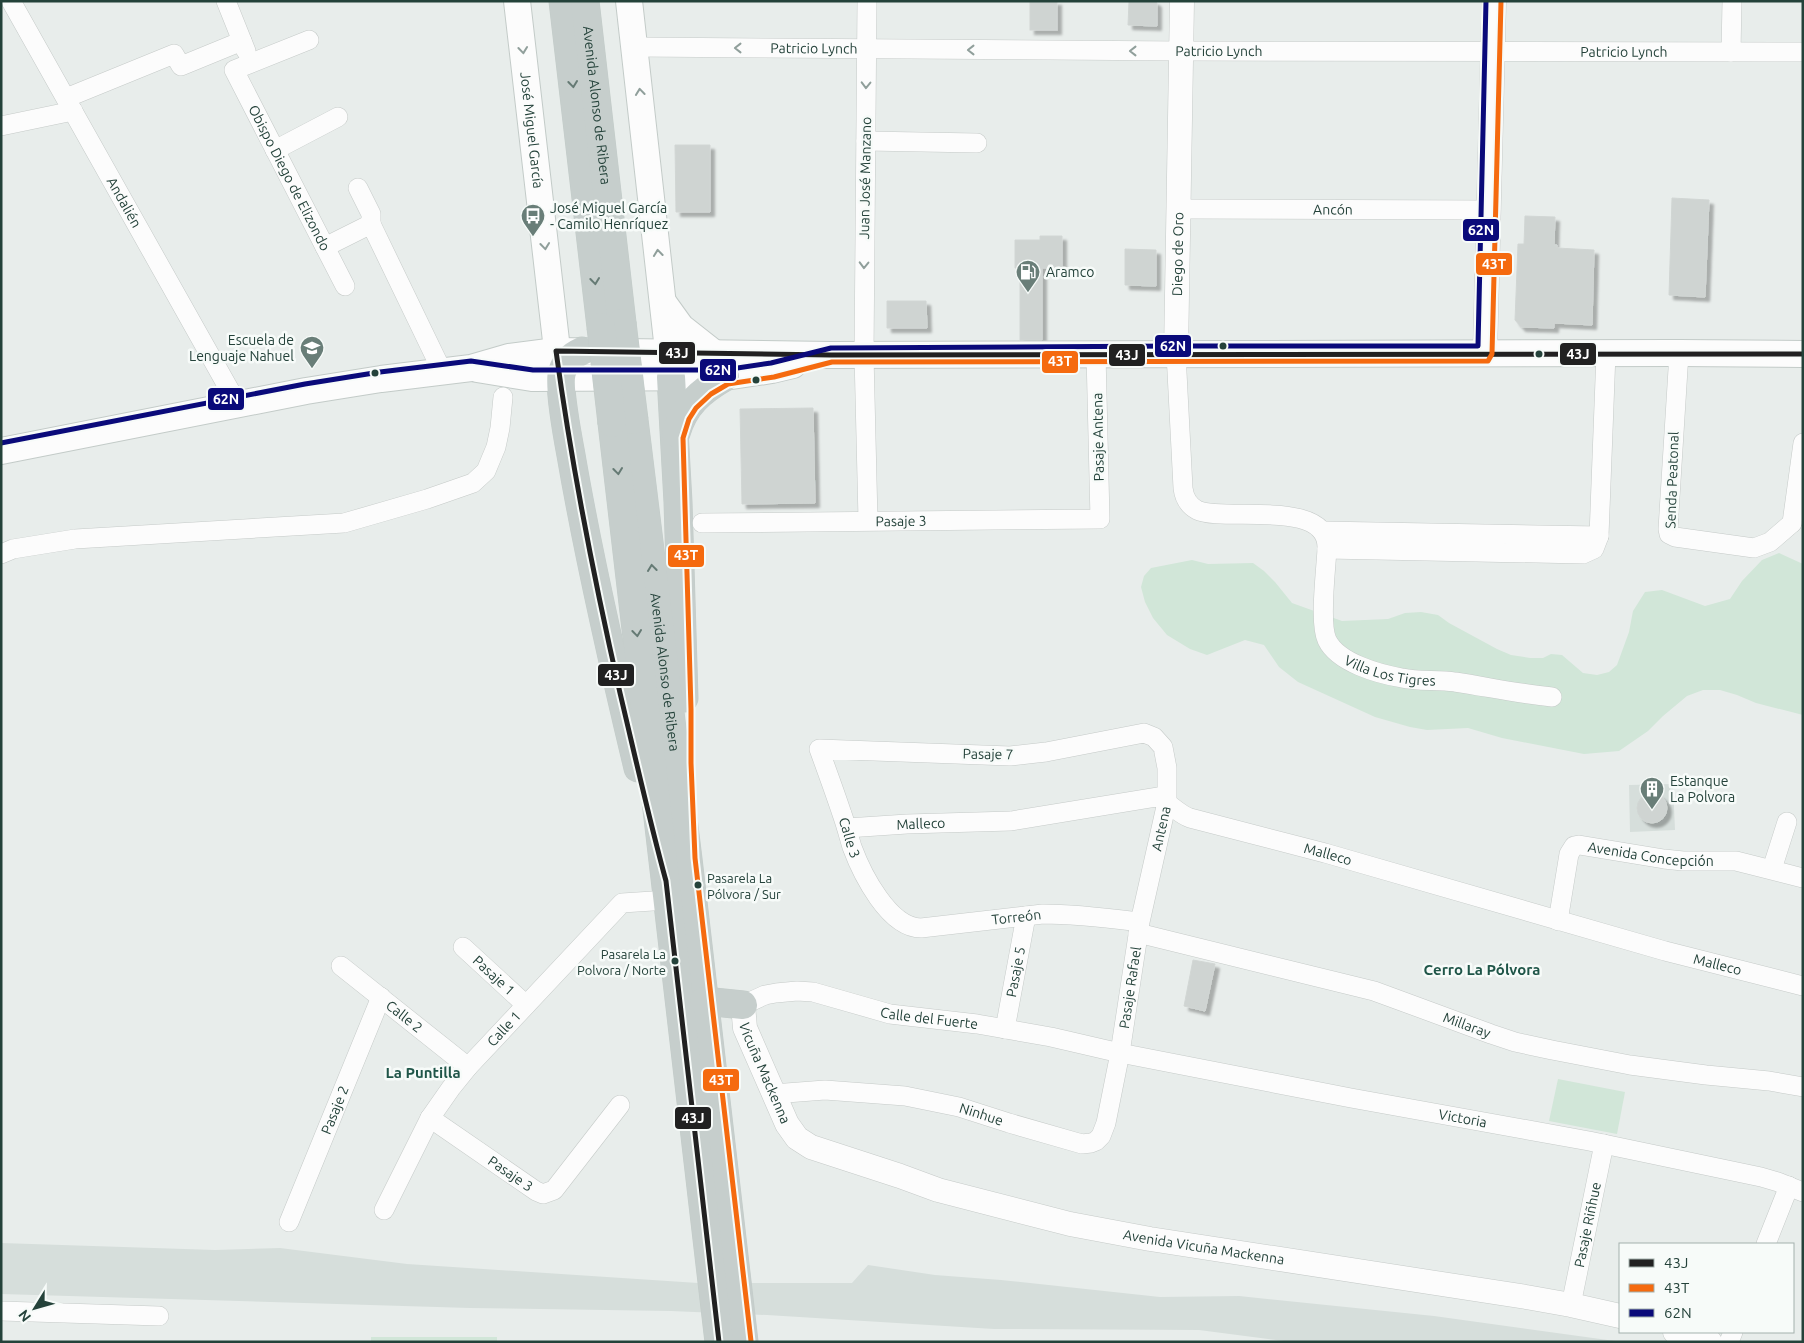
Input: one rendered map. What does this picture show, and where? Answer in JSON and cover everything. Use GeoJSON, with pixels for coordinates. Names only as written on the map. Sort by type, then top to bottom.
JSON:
{"type":"FeatureCollection","features":[{"type":"Feature","properties":{"kind":"highway","name":"Avenida Alonso de Ribera"},"geometry":{"type":"LineString","coordinates":[[563,1],[688,859],[704,1001],[720,1245]]}},
{"type":"Feature","properties":{"kind":"highway","name":"Avenida Alonso de Ribera"},"geometry":{"type":"LineString","coordinates":[[585,1],[611,325]]}},
{"type":"Feature","properties":{"kind":"highway"},"geometry":{"type":"LineString","coordinates":[[569,351],[568,360],[561,378],[568,439],[592,569],[667,890]]}},
{"type":"Feature","properties":{"kind":"highway"},"geometry":{"type":"LineString","coordinates":[[675,437],[682,416],[690,403],[707,388],[720,365]]}},
{"type":"Feature","properties":{"kind":"highway"},"geometry":{"type":"LineString","coordinates":[[661,369],[675,437],[684,709],[683,763],[688,859]]}},
{"type":"Feature","properties":{"kind":"highway","name":"Avenida Alonso de Ribera"},"geometry":{"type":"LineString","coordinates":[[623,421],[667,890],[720,1245],[731,1335]]}},
{"type":"Feature","properties":{"kind":"highway"},"geometry":{"type":"LineString","coordinates":[[704,1001],[743,1005]]}},
{"type":"Feature","properties":{"kind":"main road","name":"José Miguel García"},"geometry":{"type":"LineString","coordinates":[[517,1],[569,351]]}},
{"type":"Feature","properties":{"kind":"main road"},"geometry":{"type":"LineString","coordinates":[[629,1],[663,302],[661,369]]}},
{"type":"Feature","properties":{"kind":"main road"},"geometry":{"type":"LineString","coordinates":[[663,302],[681,327],[720,365]]}},
{"type":"Feature","properties":{"kind":"main road"},"geometry":{"type":"LineString","coordinates":[[1,451],[322,389],[471,368],[509,357],[569,351],[661,369]]}},
{"type":"Feature","properties":{"kind":"main road"},"geometry":{"type":"LineString","coordinates":[[471,368],[525,377],[561,378],[720,365],[772,370],[831,355],[1176,353],[1803,354]]}},
{"type":"Feature","properties":{"kind":"street","name":"Andalién"},"geometry":{"type":"LineString","coordinates":[[11,1],[238,405]]}},
{"type":"Feature","properties":{"kind":"street","name":"Obispo Diego de Elizondo"},"geometry":{"type":"LineString","coordinates":[[226,1],[242,41],[242,67],[275,150],[345,286]]}},
{"type":"Feature","properties":{"kind":"street","name":"Juan José Manzano"},"geometry":{"type":"LineString","coordinates":[[867,1],[864,355],[868,520]]}},
{"type":"Feature","properties":{"kind":"street","name":"Diego de Oro"},"geometry":{"type":"LineString","coordinates":[[1182,1],[1176,353],[1182,488],[1190,504],[1204,512],[1256,513],[1283,516],[1310,523],[1325,540]]}},
{"type":"Feature","properties":{"kind":"street"},"geometry":{"type":"LineString","coordinates":[[1485,354],[1494,1]]}},
{"type":"Feature","properties":{"kind":"street"},"geometry":{"type":"LineString","coordinates":[[1731,52],[1732,1]]}},
{"type":"Feature","properties":{"kind":"street"},"geometry":{"type":"LineString","coordinates":[[242,67],[309,40]]}},
{"type":"Feature","properties":{"kind":"street"},"geometry":{"type":"LineString","coordinates":[[1,126],[70,104],[174,54],[180,66],[242,41]]}},
{"type":"Feature","properties":{"kind":"street","name":"Patricio Lynch"},"geometry":{"type":"LineString","coordinates":[[635,47],[1182,52],[1803,52]]}},
{"type":"Feature","properties":{"kind":"street"},"geometry":{"type":"LineString","coordinates":[[275,150],[338,118]]}},
{"type":"Feature","properties":{"kind":"street"},"geometry":{"type":"LineString","coordinates":[[866,142],[977,143]]}},
{"type":"Feature","properties":{"kind":"street"},"geometry":{"type":"LineString","coordinates":[[358,188],[371,214],[372,224],[442,371]]}},
{"type":"Feature","properties":{"kind":"street","name":"Ancón"},"geometry":{"type":"LineString","coordinates":[[1178,209],[1489,210]]}},
{"type":"Feature","properties":{"kind":"street"},"geometry":{"type":"LineString","coordinates":[[325,247],[372,224]]}},
{"type":"Feature","properties":{"kind":"street"},"geometry":{"type":"LineString","coordinates":[[1325,540],[1583,554],[1594,549],[1599,536],[1606,353]]}},
{"type":"Feature","properties":{"kind":"street","name":"Senda Peatonal"},"geometry":{"type":"LineString","coordinates":[[1679,353],[1669,534],[1674,537],[1754,548],[1770,542],[1798,525]]}},
{"type":"Feature","properties":{"kind":"street","name":"Pasaje Antena"},"geometry":{"type":"LineString","coordinates":[[1096,354],[1100,519]]}},
{"type":"Feature","properties":{"kind":"street"},"geometry":{"type":"LineString","coordinates":[[1,554],[13,549],[75,539],[344,523],[427,499],[473,483],[486,471],[496,447],[503,397]]}},
{"type":"Feature","properties":{"kind":"street"},"geometry":{"type":"LineString","coordinates":[[1798,525],[1803,443]]}},
{"type":"Feature","properties":{"kind":"street","name":"Pasaje 3"},"geometry":{"type":"LineString","coordinates":[[702,523],[1100,519]]}},
{"type":"Feature","properties":{"kind":"street","name":"Villa Los Tigres"},"geometry":{"type":"LineString","coordinates":[[1325,540],[1323,625],[1327,639],[1336,654],[1356,665],[1403,679],[1443,680],[1521,694],[1552,697]]}},
{"type":"Feature","properties":{"kind":"street","name":"Pasaje 7"},"geometry":{"type":"LineString","coordinates":[[820,749],[1010,756],[1046,752],[1144,733],[1154,737]]}},
{"type":"Feature","properties":{"kind":"street","name":"Antena"},"geometry":{"type":"LineString","coordinates":[[1139,928],[1167,802],[1167,768],[1163,747],[1154,737]]}},
{"type":"Feature","properties":{"kind":"street","name":"Calle 3"},"geometry":{"type":"LineString","coordinates":[[820,749],[858,861],[871,886],[897,918]]}},
{"type":"Feature","properties":{"kind":"street","name":"Malleco"},"geometry":{"type":"LineString","coordinates":[[847,828],[1011,821],[1157,797],[1167,802],[1184,816],[1190,818],[1334,856],[1665,951],[1803,986]]}},
{"type":"Feature","properties":{"kind":"street"},"geometry":{"type":"LineString","coordinates":[[1772,869],[1787,822]]}},
{"type":"Feature","properties":{"kind":"street","name":"Avenida Concepción"},"geometry":{"type":"LineString","coordinates":[[1558,921],[1569,854],[1574,846],[1579,845],[1646,857],[1683,861],[1736,861],[1803,878]]}},
{"type":"Feature","properties":{"kind":"street","name":"Calle 1"},"geometry":{"type":"LineString","coordinates":[[384,1210],[438,1104],[468,1066],[622,903],[667,890]]}},
{"type":"Feature","properties":{"kind":"street","name":"Torreón"},"geometry":{"type":"LineString","coordinates":[[897,918],[902,923],[914,928],[1043,914],[1067,914],[1090,915],[1139,928]]}},
{"type":"Feature","properties":{"kind":"street","name":"Pasaje 5"},"geometry":{"type":"LineString","coordinates":[[1005,1029],[1026,916]]}},
{"type":"Feature","properties":{"kind":"street","name":"Pasaje Rafael"},"geometry":{"type":"LineString","coordinates":[[1120,1052],[1139,928]]}},
{"type":"Feature","properties":{"kind":"street","name":"Millaray"},"geometry":{"type":"LineString","coordinates":[[1139,928],[1374,991],[1516,1042],[1630,1066],[1770,1081],[1803,1087]]}},
{"type":"Feature","properties":{"kind":"street","name":"Pasaje 1"},"geometry":{"type":"LineString","coordinates":[[463,947],[526,1005]]}},
{"type":"Feature","properties":{"kind":"street","name":"Calle 2"},"geometry":{"type":"LineString","coordinates":[[341,966],[468,1066]]}},
{"type":"Feature","properties":{"kind":"street","name":"Calle del Fuerte"},"geometry":{"type":"LineString","coordinates":[[743,1005],[765,995],[797,990],[822,994],[890,1014],[1005,1029],[1120,1052]]}},
{"type":"Feature","properties":{"kind":"street","name":"Pasaje 2"},"geometry":{"type":"LineString","coordinates":[[289,1222],[381,997]]}},
{"type":"Feature","properties":{"kind":"street","name":"Vicuña Mackenna"},"geometry":{"type":"LineString","coordinates":[[743,1005],[746,1028],[773,1094],[787,1124],[797,1138]]}},
{"type":"Feature","properties":{"kind":"street","name":"Ninhue"},"geometry":{"type":"LineString","coordinates":[[773,1094],[825,1090],[905,1096],[959,1107],[1087,1144],[1096,1141],[1104,1131],[1120,1052]]}},
{"type":"Feature","properties":{"kind":"street","name":"Victoria"},"geometry":{"type":"LineString","coordinates":[[1120,1052],[1351,1098],[1604,1144],[1761,1177],[1796,1189]]}},
{"type":"Feature","properties":{"kind":"street","name":"Pasaje 3"},"geometry":{"type":"LineString","coordinates":[[430,1118],[543,1194],[554,1190],[620,1105]]}},
{"type":"Feature","properties":{"kind":"street","name":"Avenida Vicuña Mackenna"},"geometry":{"type":"LineString","coordinates":[[797,1138],[811,1147],[938,1190],[1070,1224],[1150,1239],[1571,1305],[1619,1316]]}},
{"type":"Feature","properties":{"kind":"street","name":"Pasaje Riñhue"},"geometry":{"type":"LineString","coordinates":[[1571,1305],[1604,1144]]}},
{"type":"Feature","properties":{"kind":"street"},"geometry":{"type":"LineString","coordinates":[[1767,1243],[1796,1189]]}},
{"type":"Feature","properties":{"kind":"street"},"geometry":{"type":"LineString","coordinates":[[1,1311],[159,1316]]}},
{"type":"Feature","properties":{"kind":"street"},"geometry":{"type":"LineString","coordinates":[[1678,1333],[1710,1342]]}},
{"type":"Feature","properties":{"kind":"shaded area"},"geometry":{"type":"Polygon","coordinates":[[[1673,784],[1675,830],[1630,832],[1629,785],[1673,784]]]}},
{"type":"Feature","properties":{"kind":"shaded area"},"geometry":{"type":"Polygon","coordinates":[[[1,1243],[215,1250],[280,1248],[407,1264],[698,1283],[852,1283],[868,1265],[935,1275],[1160,1297],[1239,1296],[1434,1316],[1622,1342],[1292,1342],[1199,1330],[994,1329],[671,1311],[470,1308],[1,1294],[1,1243]]]}},
{"type":"Feature","properties":{"kind":"green space"},"geometry":{"type":"Polygon","coordinates":[[[1779,553],[1803,564],[1803,715],[1756,703],[1720,690],[1703,690],[1687,696],[1648,731],[1619,751],[1584,754],[1502,738],[1468,728],[1427,730],[1375,717],[1298,682],[1279,667],[1264,645],[1245,640],[1207,655],[1190,649],[1167,635],[1153,618],[1145,602],[1141,587],[1144,576],[1151,568],[1192,560],[1208,564],[1253,563],[1275,582],[1292,603],[1342,621],[1388,619],[1405,613],[1421,612],[1438,615],[1449,623],[1511,655],[1543,658],[1551,654],[1562,655],[1583,673],[1597,675],[1609,672],[1617,665],[1629,632],[1633,611],[1645,592],[1662,590],[1705,606],[1730,599],[1742,581],[1762,560],[1779,553]]]}},
{"type":"Feature","properties":{"kind":"green space"},"geometry":{"type":"Polygon","coordinates":[[[1558,1079],[1625,1092],[1617,1134],[1549,1121],[1558,1079]]]}},
{"type":"Feature","properties":{"kind":"green space"},"geometry":{"type":"Polygon","coordinates":[[[371,1337],[497,1337],[497,1342],[371,1342],[371,1337]]]}},
{"type":"Feature","properties":{"kind":"building"},"geometry":{"type":"Polygon","coordinates":[[[1030,1],[1057,1],[1057,30],[1030,30],[1030,1]]]}},
{"type":"Feature","properties":{"kind":"building"},"geometry":{"type":"Polygon","coordinates":[[[1129,1],[1155,1],[1157,3],[1157,26],[1128,25],[1129,1]]]}},
{"type":"Feature","properties":{"kind":"building"},"geometry":{"type":"Polygon","coordinates":[[[675,145],[710,145],[710,212],[676,212],[675,145]]]}},
{"type":"Feature","properties":{"kind":"building"},"geometry":{"type":"Polygon","coordinates":[[[1672,198],[1709,200],[1705,297],[1669,295],[1672,198]]]}},
{"type":"Feature","properties":{"kind":"building"},"geometry":{"type":"Polygon","coordinates":[[[1525,216],[1555,217],[1554,245],[1557,245],[1557,248],[1594,250],[1592,325],[1554,323],[1554,328],[1521,327],[1515,320],[1518,244],[1524,244],[1525,216]]]}},
{"type":"Feature","properties":{"kind":"building"},"geometry":{"type":"Polygon","coordinates":[[[1040,236],[1062,236],[1062,268],[1042,268],[1042,340],[1020,340],[1020,268],[1015,268],[1015,240],[1040,240],[1040,236]]]}},
{"type":"Feature","properties":{"kind":"building"},"geometry":{"type":"Polygon","coordinates":[[[1125,249],[1156,250],[1156,286],[1125,285],[1125,249]]]}},
{"type":"Feature","properties":{"kind":"building"},"geometry":{"type":"Polygon","coordinates":[[[887,301],[926,301],[927,328],[887,328],[887,301]]]}},
{"type":"Feature","properties":{"kind":"building"},"geometry":{"type":"Polygon","coordinates":[[[813,408],[815,503],[742,504],[740,409],[813,408]]]}},
{"type":"Feature","properties":{"kind":"building","name":"Estanque La Polvora"},"geometry":{"type":"Polygon","coordinates":[[[1652,793],[1658,794],[1666,802],[1666,814],[1658,822],[1652,823],[1646,822],[1638,814],[1637,808],[1638,802],[1646,794],[1652,793]]]}},
{"type":"Feature","properties":{"kind":"building"},"geometry":{"type":"Polygon","coordinates":[[[1193,960],[1215,964],[1205,1011],[1184,1006],[1193,960]]]}},
{"type":"Feature","properties":{"kind":"transit line","name":"62N"},"geometry":{"type":"LineString","coordinates":[[1,443],[305,384],[380,372],[471,361],[533,370],[724,370],[771,363],[831,348],[1478,346],[1486,1]]}},
{"type":"Feature","properties":{"kind":"transit line","name":"43T"},"geometry":{"type":"LineString","coordinates":[[751,1341],[695,858],[683,438],[689,419],[696,408],[711,394],[728,384],[774,377],[832,362],[1488,361],[1492,354],[1501,1]]}},
{"type":"Feature","properties":{"kind":"transit line","name":"43J"},"geometry":{"type":"LineString","coordinates":[[719,1342],[666,881],[601,608],[576,481],[556,351],[831,355],[1803,354]]}},
{"type":"Feature","properties":{"kind":"place","name":"José Miguel García - Camilo Henríquez"},"geometry":{"type":"Point","coordinates":[533,237]}},
{"type":"Feature","properties":{"kind":"place","name":"Aramco"},"geometry":{"type":"Point","coordinates":[1028,293]}},
{"type":"Feature","properties":{"kind":"place","name":"Escuela de Lenguaje Nahuel"},"geometry":{"type":"Point","coordinates":[312,369]}},
{"type":"Feature","properties":{"kind":"place","name":"Estanque La Polvora"},"geometry":{"type":"Point","coordinates":[1652,810]}},
{"type":"Feature","properties":{"kind":"place","name":"Pasarela La Pólvora / Sur"},"geometry":{"type":"Point","coordinates":[698,885]}},
{"type":"Feature","properties":{"kind":"place","name":"Pasarela La Polvora / Norte"},"geometry":{"type":"Point","coordinates":[675,961]}},
{"type":"Feature","properties":{"kind":"district","name":"Cerro La Pólvora"},"geometry":{"type":"Point","coordinates":[1482,970]}},
{"type":"Feature","properties":{"kind":"district","name":"La Puntilla"},"geometry":{"type":"Point","coordinates":[423,1073]}}]}
